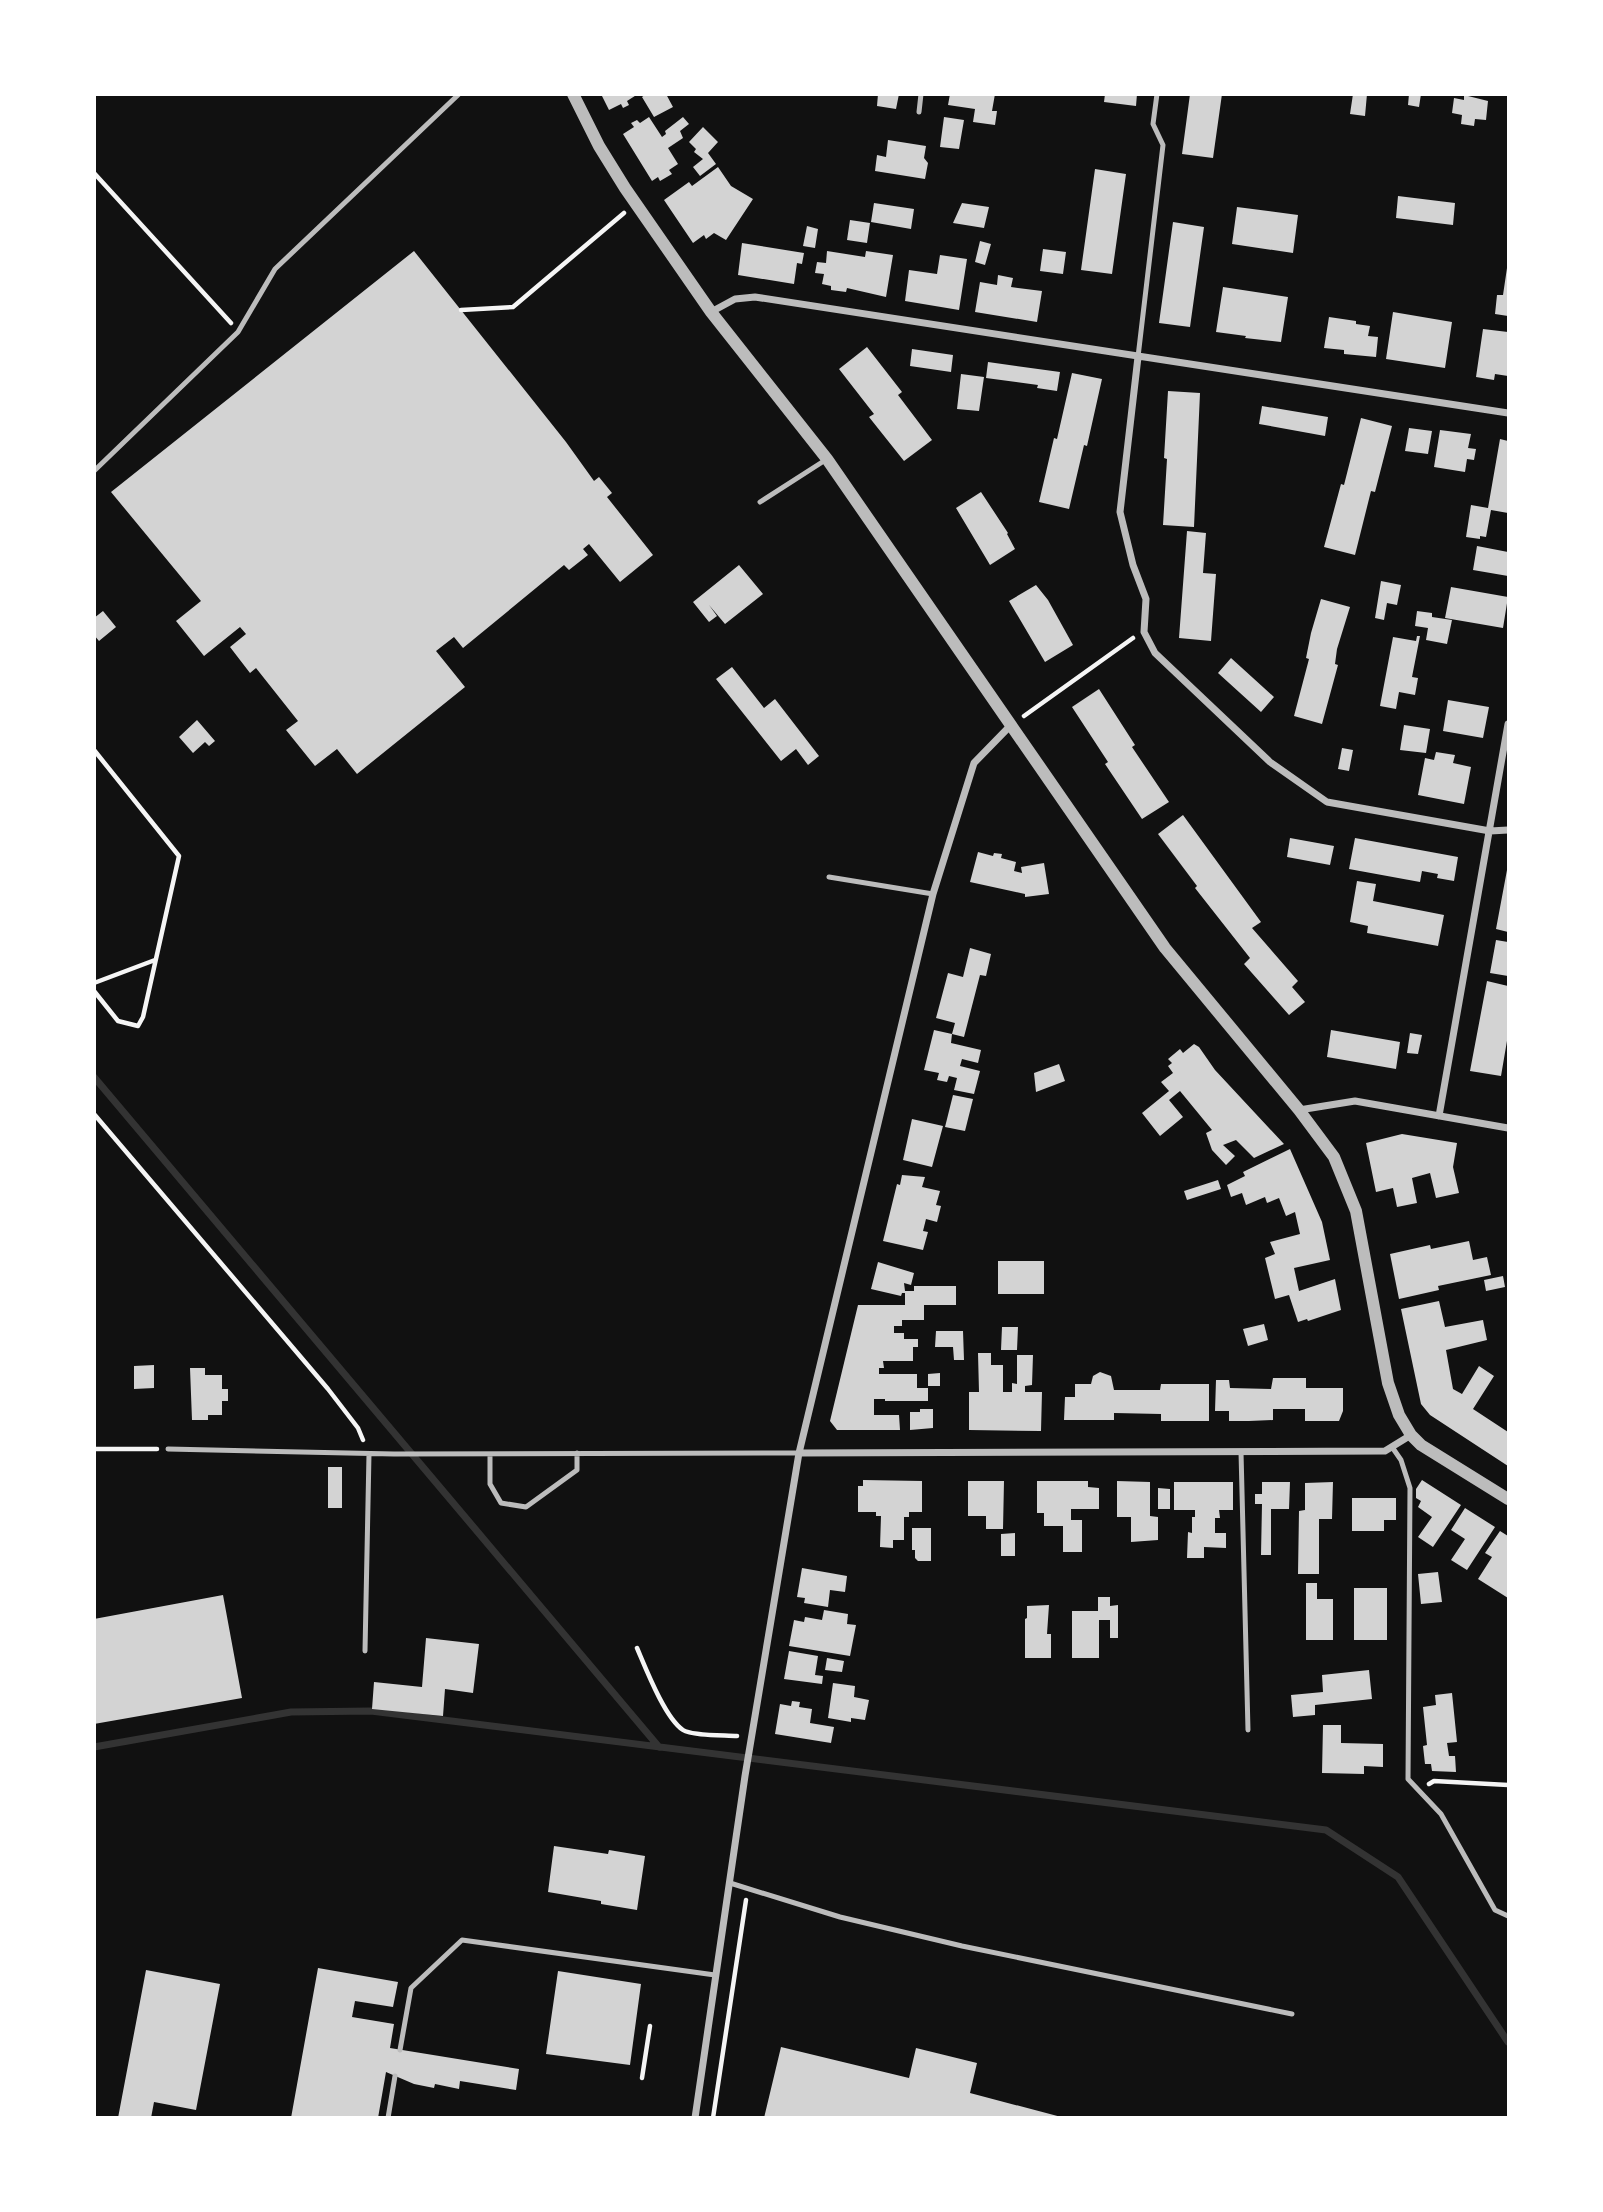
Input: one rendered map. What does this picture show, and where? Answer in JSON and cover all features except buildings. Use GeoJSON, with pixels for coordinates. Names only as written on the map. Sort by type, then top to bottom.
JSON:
{"type":"FeatureCollection","features":[{"type":"Feature","properties":{"kind":"street"},"geometry":{"type":"LineString","coordinates":[[573,94],[599,146],[635,203],[711,312],[827,459],[1165,948],[1299,1110],[1334,1157],[1356,1210],[1388,1383],[1399,1415],[1411,1435],[1421,1445],[1508,1499]]}},
{"type":"Feature","properties":{"kind":"street"},"geometry":{"type":"LineString","coordinates":[[711,312],[735,299],[755,297],[1508,413]]}},
{"type":"Feature","properties":{"kind":"street"},"geometry":{"type":"LineString","coordinates":[[1138,357],[1120,512],[1133,565],[1146,599],[1144,632],[1155,653],[1270,762],[1327,802],[1490,831],[1508,830]]}},
{"type":"Feature","properties":{"kind":"street"},"geometry":{"type":"LineString","coordinates":[[695,2118],[745,1776],[799,1453],[933,894],[974,763],[1012,724]]}},
{"type":"Feature","properties":{"kind":"street"},"geometry":{"type":"LineString","coordinates":[[1438,1116],[1508,724]]}},
{"type":"Feature","properties":{"kind":"street"},"geometry":{"type":"LineString","coordinates":[[1299,1110],[1355,1101],[1508,1128]]}},
{"type":"Feature","properties":{"kind":"street"},"geometry":{"type":"LineString","coordinates":[[799,1453],[1385,1451],[1411,1435]]}},
{"type":"Feature","properties":{"kind":"lane"},"geometry":{"type":"LineString","coordinates":[[94,471],[238,332],[275,269],[459,94]]}},
{"type":"Feature","properties":{"kind":"lane"},"geometry":{"type":"LineString","coordinates":[[919,113],[921,94]]}},
{"type":"Feature","properties":{"kind":"lane"},"geometry":{"type":"LineString","coordinates":[[1138,357],[1163,145],[1153,124],[1157,94]]}},
{"type":"Feature","properties":{"kind":"lane"},"geometry":{"type":"LineString","coordinates":[[760,502],[827,459]]}},
{"type":"Feature","properties":{"kind":"lane"},"geometry":{"type":"LineString","coordinates":[[829,877],[933,894]]}},
{"type":"Feature","properties":{"kind":"lane"},"geometry":{"type":"LineString","coordinates":[[1392,1447],[1401,1460],[1410,1488],[1408,1779],[1441,1814],[1495,1910],[1508,1916]]}},
{"type":"Feature","properties":{"kind":"lane"},"geometry":{"type":"LineString","coordinates":[[168,1449],[369,1454],[799,1453]]}},
{"type":"Feature","properties":{"kind":"lane"},"geometry":{"type":"LineString","coordinates":[[1241,1452],[1248,1730]]}},
{"type":"Feature","properties":{"kind":"lane"},"geometry":{"type":"LineString","coordinates":[[490,1454],[489,1484],[500,1503],[526,1507],[576,1470],[577,1453]]}},
{"type":"Feature","properties":{"kind":"lane"},"geometry":{"type":"LineString","coordinates":[[365,1651],[369,1454]]}},
{"type":"Feature","properties":{"kind":"lane"},"geometry":{"type":"LineString","coordinates":[[730,1883],[840,1917],[962,1947],[1292,2014]]}},
{"type":"Feature","properties":{"kind":"lane"},"geometry":{"type":"LineString","coordinates":[[400,2050],[411,1988],[462,1940],[715,1975]]}},
{"type":"Feature","properties":{"kind":"lane"},"geometry":{"type":"LineString","coordinates":[[388,2118],[395,2076]]}},
{"type":"Feature","properties":{"kind":"path"},"geometry":{"type":"LineString","coordinates":[[94,173],[238,332]]}},
{"type":"Feature","properties":{"kind":"path"},"geometry":{"type":"LineString","coordinates":[[461,310],[513,307],[635,203]]}},
{"type":"Feature","properties":{"kind":"path"},"geometry":{"type":"LineString","coordinates":[[1012,724],[1127,641],[1144,632]]}},
{"type":"Feature","properties":{"kind":"path"},"geometry":{"type":"LineString","coordinates":[[94,750],[179,856],[143,1017],[138,1026],[118,1021],[94,991]]}},
{"type":"Feature","properties":{"kind":"path"},"geometry":{"type":"LineString","coordinates":[[94,984],[156,960]]}},
{"type":"Feature","properties":{"kind":"path"},"geometry":{"type":"LineString","coordinates":[[94,1114],[328,1389],[358,1428],[369,1454]]}},
{"type":"Feature","properties":{"kind":"path"},"geometry":{"type":"LineString","coordinates":[[94,1449],[168,1449]]}},
{"type":"Feature","properties":{"kind":"path"},"geometry":{"type":"LineString","coordinates":[[637,1648],[667,1710],[684,1731],[751,1738]]}},
{"type":"Feature","properties":{"kind":"path"},"geometry":{"type":"LineString","coordinates":[[1419,1790],[1434,1781],[1508,1785]]}},
{"type":"Feature","properties":{"kind":"path"},"geometry":{"type":"LineString","coordinates":[[713,2118],[748,1888]]}},
{"type":"Feature","properties":{"kind":"path"},"geometry":{"type":"LineString","coordinates":[[642,2078],[650,2026]]}},
{"type":"Feature","properties":{"kind":"waterway"},"geometry":{"type":"LineString","coordinates":[[94,1077],[659,1747]]}},
{"type":"Feature","properties":{"kind":"waterway"},"geometry":{"type":"LineString","coordinates":[[94,1747],[291,1712],[371,1711],[1326,1830],[1398,1877],[1508,2042]]}}]}
